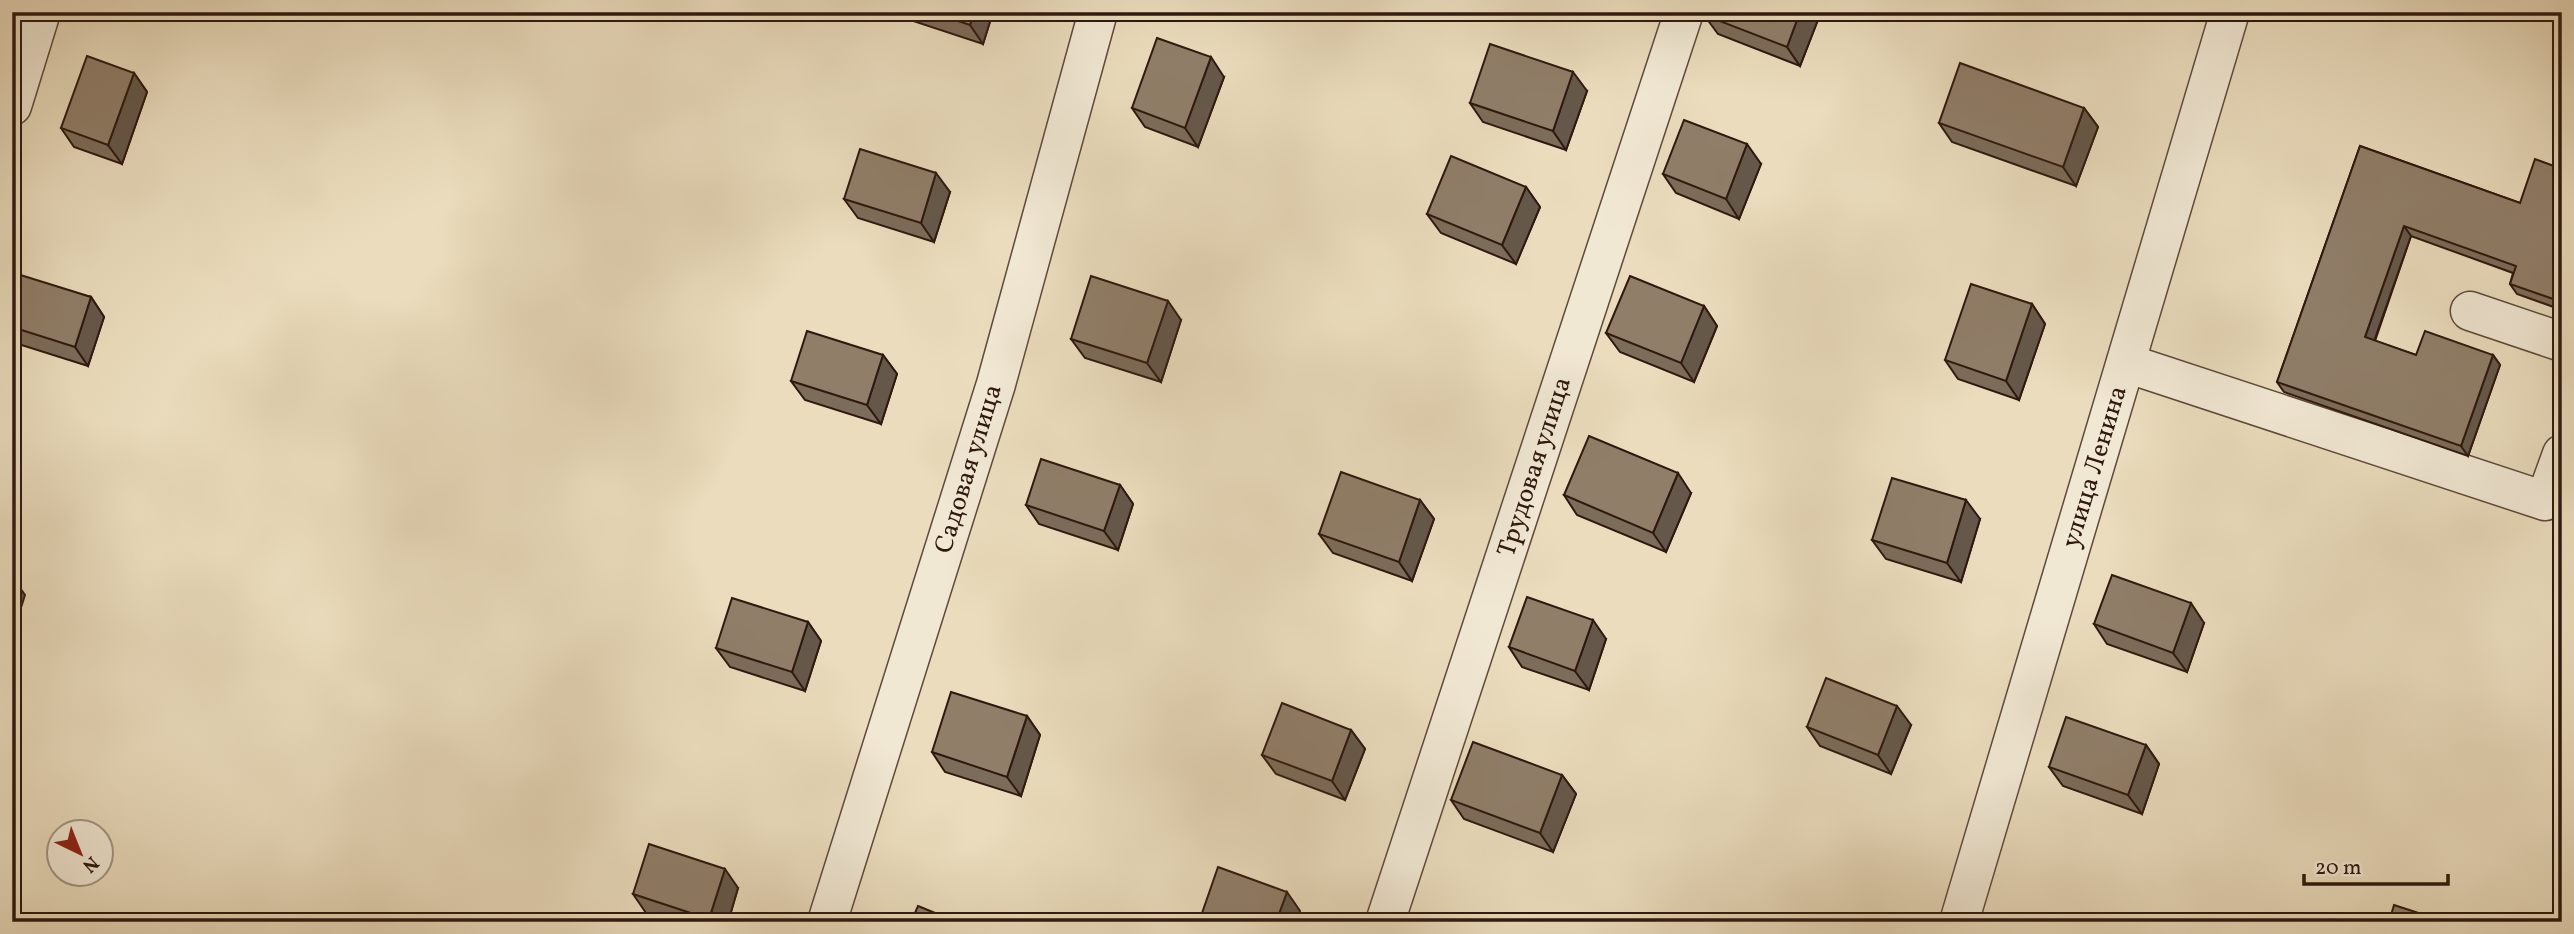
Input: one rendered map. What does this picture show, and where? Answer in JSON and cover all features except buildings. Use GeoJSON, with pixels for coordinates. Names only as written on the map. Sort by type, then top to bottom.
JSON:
{"type":"FeatureCollection","features":[{"type":"Feature","properties":{"kind":"street"},"geometry":{"type":"LineString","coordinates":[[12,106],[41,12]]}},
{"type":"Feature","properties":{"kind":"street","name":"Садовая улица"},"geometry":{"type":"LineString","coordinates":[[827,922],[996,384],[1098,12]]}},
{"type":"Feature","properties":{"kind":"street","name":"Трудовая улица"},"geometry":{"type":"LineString","coordinates":[[1385,922],[1684,12]]}},
{"type":"Feature","properties":{"kind":"street","name":"улица Ленина"},"geometry":{"type":"LineString","coordinates":[[1959,922],[2230,12]]}},
{"type":"Feature","properties":{"kind":"street"},"geometry":{"type":"LineString","coordinates":[[2470,311],[2562,342]]}},
{"type":"Feature","properties":{"kind":"street"},"geometry":{"type":"LineString","coordinates":[[2126,363],[2554,509],[2562,454]]}}]}
